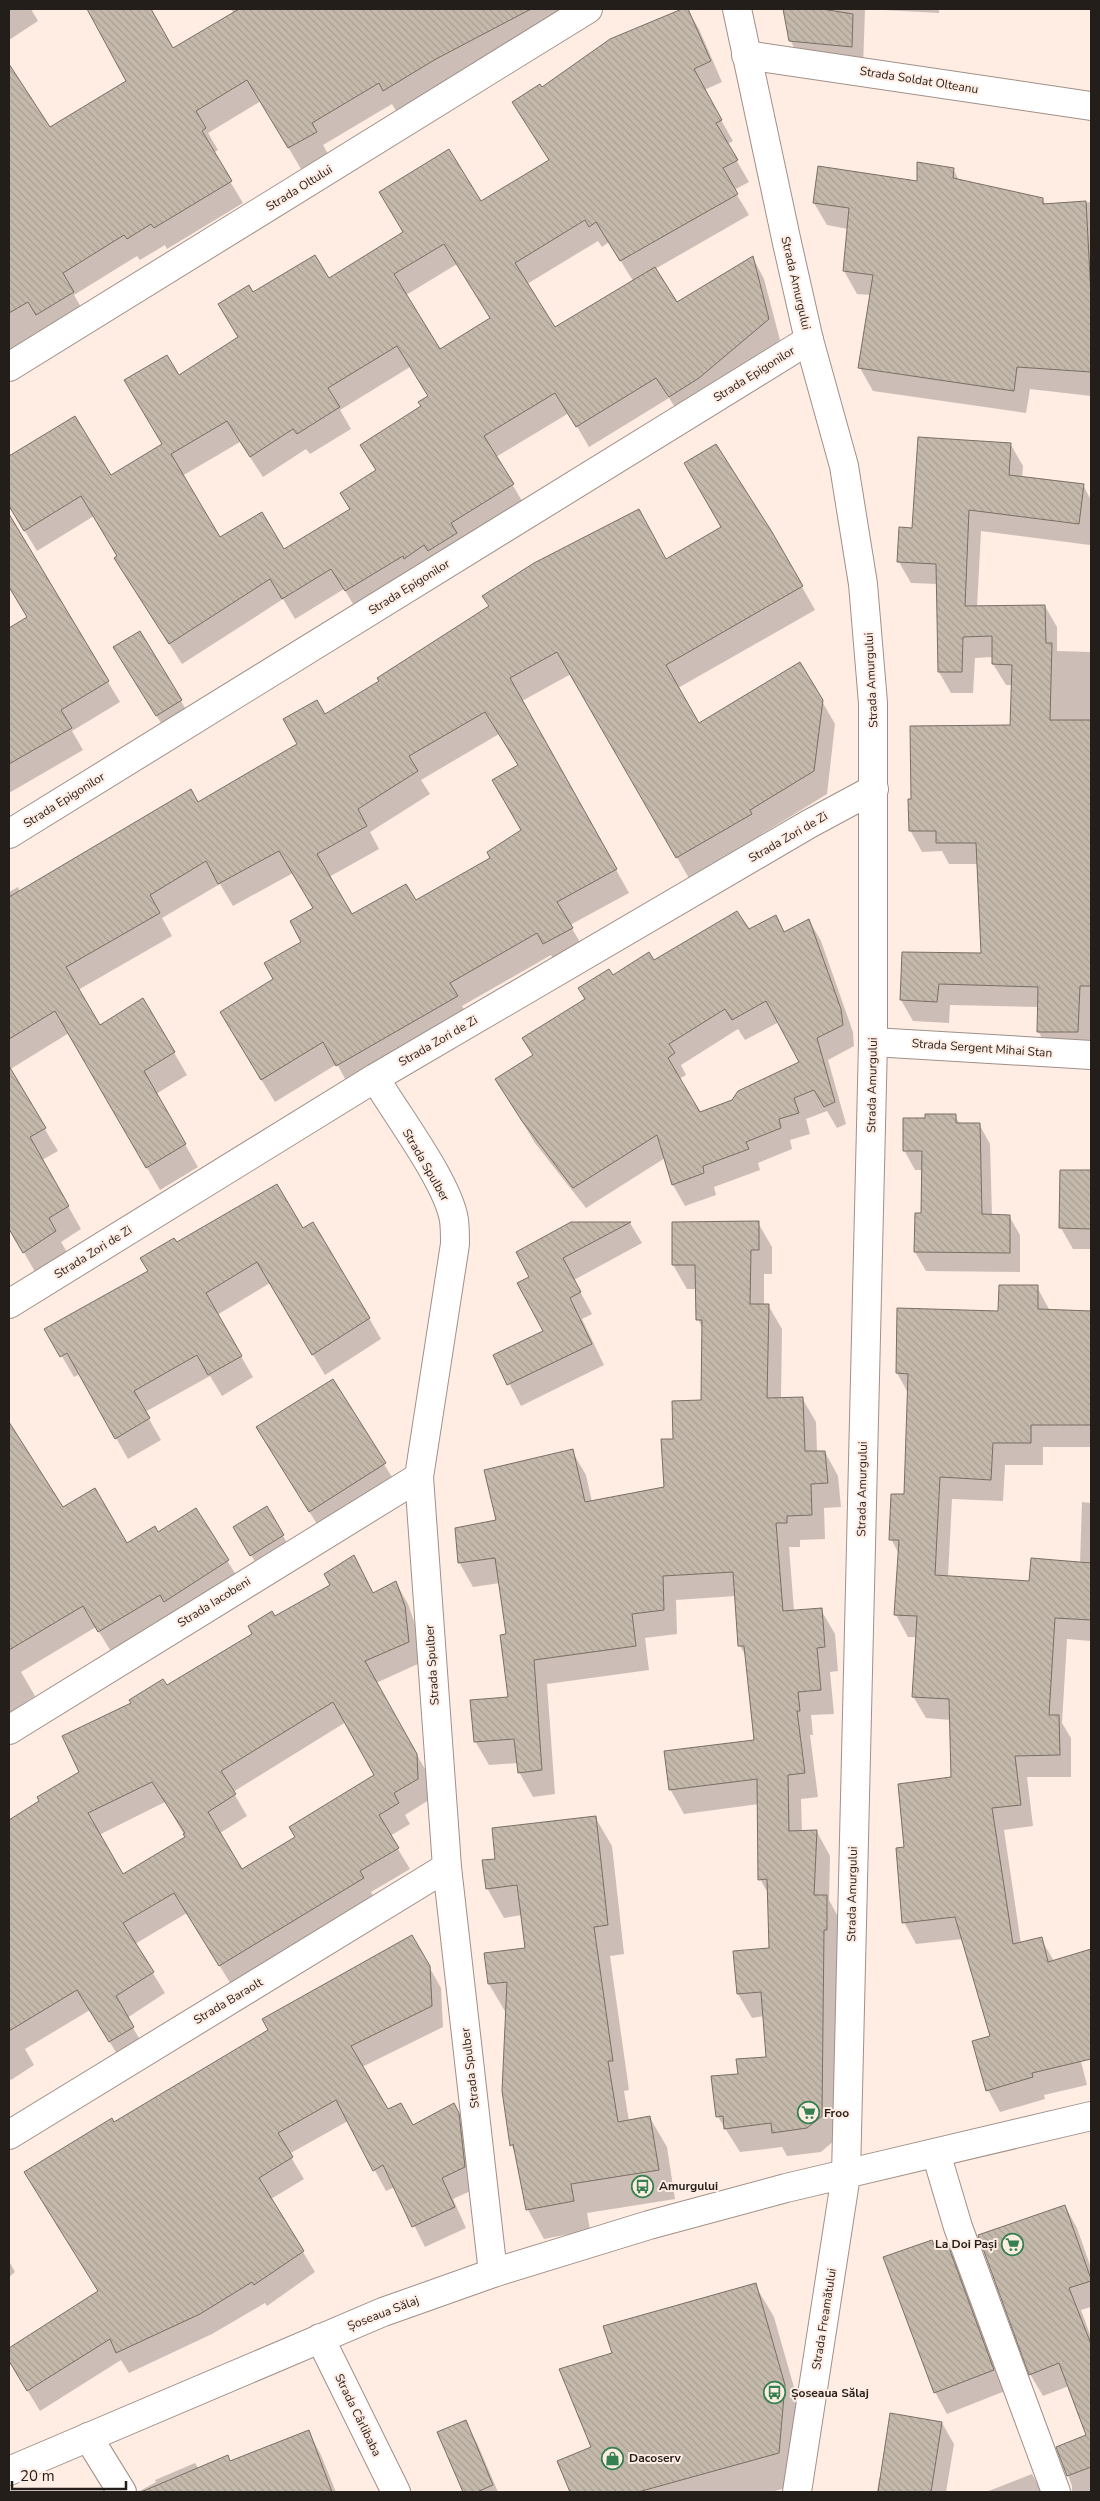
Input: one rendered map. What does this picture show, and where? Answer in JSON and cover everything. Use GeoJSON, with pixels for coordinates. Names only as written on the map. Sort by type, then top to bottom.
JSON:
{"type":"FeatureCollection","features":[{"type":"Feature","properties":{"kind":"street","name":"Strada Oltului"},"geometry":{"type":"LineString","coordinates":[[9,367],[588,9]]}},
{"type":"Feature","properties":{"kind":"street","name":"Strada Amurgului"},"geometry":{"type":"LineString","coordinates":[[737,9],[809,340],[844,466],[863,584],[873,703],[873,1042],[846,2174]]}},
{"type":"Feature","properties":{"kind":"street","name":"Strada Soldat Olteanu"},"geometry":{"type":"LineString","coordinates":[[746,54],[1091,106]]}},
{"type":"Feature","properties":{"kind":"street","name":"Strada Epigonilor"},"geometry":{"type":"LineString","coordinates":[[9,834],[809,340]]}},
{"type":"Feature","properties":{"kind":"street","name":"Strada Zori de Zi"},"geometry":{"type":"LineString","coordinates":[[9,1304],[375,1078],[809,824],[874,789]]}},
{"type":"Feature","properties":{"kind":"street","name":"Strada Sergent Mihai Stan"},"geometry":{"type":"LineString","coordinates":[[873,1042],[1091,1055]]}},
{"type":"Feature","properties":{"kind":"street","name":"Strada Spulber"},"geometry":{"type":"LineString","coordinates":[[375,1078],[447,1197],[454,1220],[455,1244],[419,1477],[447,1867],[493,2273]]}},
{"type":"Feature","properties":{"kind":"street","name":"Strada Iacobeni"},"geometry":{"type":"LineString","coordinates":[[9,1730],[419,1477]]}},
{"type":"Feature","properties":{"kind":"street","name":"Strada Baraolt"},"geometry":{"type":"LineString","coordinates":[[9,2135],[447,1867]]}},
{"type":"Feature","properties":{"kind":"street","name":"Șoseaua Sălaj"},"geometry":{"type":"LineString","coordinates":[[9,2471],[391,2308],[493,2273],[649,2225],[786,2188],[1091,2116]]}},
{"type":"Feature","properties":{"kind":"street"},"geometry":{"type":"LineString","coordinates":[[936,2154],[958,2227],[1056,2492]]}},
{"type":"Feature","properties":{"kind":"street","name":"Strada Freamătului"},"geometry":{"type":"LineString","coordinates":[[797,2492],[846,2174]]}},
{"type":"Feature","properties":{"kind":"street","name":"Strada Cârlibaba"},"geometry":{"type":"LineString","coordinates":[[320,2338],[396,2492]]}},
{"type":"Feature","properties":{"kind":"street"},"geometry":{"type":"LineString","coordinates":[[88,2437],[122,2492]]}},
{"type":"Feature","properties":{"kind":"building"},"geometry":{"type":"Polygon","coordinates":[[[87,9],[151,9],[173,48],[239,9],[531,9],[436,59],[383,91],[379,83],[312,123],[317,132],[288,148],[247,80],[196,111],[206,128],[202,131],[232,181],[154,228],[151,224],[127,239],[124,235],[63,273],[74,292],[36,315],[28,302],[9,313],[9,64],[50,127],[126,81],[87,9]]]}},
{"type":"Feature","properties":{"kind":"building"},"geometry":{"type":"Polygon","coordinates":[[[682,9],[688,9],[711,61],[694,69],[722,120],[716,123],[738,160],[723,168],[738,194],[620,261],[596,222],[589,227],[585,220],[515,263],[555,327],[655,267],[677,302],[753,256],[769,319],[699,378],[669,397],[656,378],[576,427],[555,393],[484,436],[514,484],[451,523],[457,533],[428,551],[424,545],[404,559],[403,556],[345,591],[331,569],[282,599],[270,579],[169,644],[114,558],[117,556],[81,496],[24,531],[9,506],[9,456],[75,416],[111,475],[162,444],[124,380],[167,355],[179,375],[238,337],[218,304],[249,285],[253,292],[315,255],[329,278],[403,232],[379,192],[449,149],[481,201],[549,160],[512,102],[540,84],[542,87],[610,39],[682,9]],[[444,244],[394,274],[440,349],[490,318],[444,244]],[[397,346],[328,388],[340,407],[297,434],[293,429],[250,457],[227,421],[171,454],[220,537],[262,512],[284,549],[350,509],[340,493],[376,470],[360,445],[421,406],[418,402],[428,396],[397,346]]]}},
{"type":"Feature","properties":{"kind":"building"},"geometry":{"type":"Polygon","coordinates":[[[783,9],[822,9],[853,14],[852,47],[789,41],[783,9]]]}},
{"type":"Feature","properties":{"kind":"building"},"geometry":{"type":"Polygon","coordinates":[[[917,162],[954,168],[953,178],[1043,198],[1043,204],[1086,201],[1091,295],[1091,372],[1017,367],[1014,391],[858,368],[873,275],[843,271],[849,208],[813,203],[818,166],[917,181],[917,162]]]}},
{"type":"Feature","properties":{"kind":"building"},"geometry":{"type":"Polygon","coordinates":[[[918,437],[1011,443],[1009,475],[1084,484],[1079,524],[969,510],[965,606],[1045,605],[1046,643],[1052,643],[1050,720],[1091,720],[1091,986],[1080,986],[1078,1032],[1037,1032],[1038,987],[939,984],[937,1002],[900,1000],[902,952],[981,953],[976,843],[936,843],[936,831],[909,831],[908,799],[911,799],[910,726],[1010,725],[1012,665],[992,664],[992,636],[963,637],[962,672],[938,672],[936,564],[897,562],[899,527],[912,528],[918,437]]]}},
{"type":"Feature","properties":{"kind":"building"},"geometry":{"type":"Polygon","coordinates":[[[716,444],[772,532],[803,586],[666,665],[699,723],[800,662],[823,700],[814,771],[750,810],[752,814],[676,858],[557,652],[510,678],[617,869],[557,902],[573,928],[543,944],[537,933],[450,983],[458,996],[336,1066],[323,1042],[261,1080],[220,1012],[273,979],[264,963],[301,942],[290,921],[313,908],[279,851],[218,884],[206,861],[150,895],[160,913],[66,967],[100,1025],[143,998],[175,1052],[144,1071],[186,1144],[146,1168],[55,1011],[9,1039],[9,897],[191,789],[198,802],[297,744],[283,719],[317,700],[325,714],[379,681],[377,678],[489,606],[482,596],[534,563],[639,509],[666,559],[721,527],[684,463],[716,444]],[[485,712],[409,756],[418,771],[358,809],[367,826],[317,854],[352,914],[406,884],[416,900],[490,858],[487,852],[521,830],[492,780],[518,765],[485,712]]]}},
{"type":"Feature","properties":{"kind":"building"},"geometry":{"type":"Polygon","coordinates":[[[9,514],[109,681],[61,710],[72,728],[9,764],[9,628],[27,617],[9,587],[9,514]]]}},
{"type":"Feature","properties":{"kind":"building"},"geometry":{"type":"Polygon","coordinates":[[[140,631],[182,700],[156,716],[113,647],[140,631]]]}},
{"type":"Feature","properties":{"kind":"building"},"geometry":{"type":"Polygon","coordinates":[[[737,911],[749,929],[776,915],[784,932],[809,919],[841,1009],[843,1025],[817,1038],[835,1102],[824,1107],[814,1090],[794,1098],[799,1113],[779,1119],[781,1128],[746,1142],[749,1149],[703,1166],[704,1173],[672,1185],[657,1135],[573,1188],[522,1121],[495,1079],[533,1055],[522,1038],[585,999],[578,988],[609,969],[613,975],[649,952],[654,960],[737,911]],[[766,1001],[732,1020],[725,1009],[669,1044],[675,1053],[668,1058],[700,1112],[732,1100],[738,1091],[799,1062],[766,1001]]]}},
{"type":"Feature","properties":{"kind":"building"},"geometry":{"type":"Polygon","coordinates":[[[9,1066],[46,1128],[30,1137],[69,1206],[49,1218],[56,1231],[23,1253],[9,1229],[9,1066]]]}},
{"type":"Feature","properties":{"kind":"building"},"geometry":{"type":"Polygon","coordinates":[[[925,1114],[956,1114],[956,1123],[980,1123],[982,1214],[1010,1215],[1010,1253],[914,1252],[915,1213],[921,1213],[922,1151],[903,1151],[903,1118],[925,1118],[925,1114]]]}},
{"type":"Feature","properties":{"kind":"building"},"geometry":{"type":"Polygon","coordinates":[[[1060,1170],[1091,1170],[1091,1229],[1059,1228],[1060,1170]]]}},
{"type":"Feature","properties":{"kind":"building"},"geometry":{"type":"Polygon","coordinates":[[[277,1184],[303,1228],[313,1222],[370,1318],[312,1355],[257,1262],[206,1293],[242,1356],[208,1375],[197,1355],[134,1391],[150,1418],[115,1439],[67,1353],[60,1357],[44,1329],[148,1271],[140,1258],[174,1238],[177,1242],[277,1184]]]}},
{"type":"Feature","properties":{"kind":"building"},"geometry":{"type":"Polygon","coordinates":[[[759,1221],[759,1250],[751,1250],[750,1304],[769,1304],[767,1398],[803,1397],[805,1451],[825,1451],[828,1483],[811,1484],[812,1515],[787,1516],[787,1523],[776,1523],[783,1611],[822,1608],[825,1647],[817,1648],[821,1690],[798,1692],[800,1711],[797,1711],[805,1773],[788,1775],[789,1831],[817,1830],[814,1895],[827,1895],[827,1930],[824,1930],[822,2116],[807,2128],[772,2133],[771,2123],[724,2129],[723,2116],[716,2117],[711,2076],[738,2074],[736,2059],[766,2057],[761,1992],[737,1994],[733,1951],[769,1948],[767,1879],[758,1880],[757,1779],[669,1790],[664,1751],[754,1740],[744,1646],[738,1646],[733,1572],[663,1576],[664,1610],[632,1614],[636,1646],[534,1660],[542,1770],[518,1773],[514,1739],[474,1742],[470,1700],[508,1697],[500,1635],[506,1634],[495,1558],[458,1563],[455,1528],[496,1520],[484,1470],[573,1449],[585,1502],[664,1487],[661,1439],[673,1439],[672,1401],[701,1400],[702,1320],[696,1320],[695,1265],[672,1265],[672,1222],[759,1221]]]}},
{"type":"Feature","properties":{"kind":"building"},"geometry":{"type":"Polygon","coordinates":[[[571,1222],[631,1222],[563,1258],[581,1292],[570,1298],[592,1344],[507,1385],[493,1355],[543,1331],[517,1283],[529,1277],[516,1252],[571,1222]]]}},
{"type":"Feature","properties":{"kind":"building"},"geometry":{"type":"Polygon","coordinates":[[[999,1285],[1038,1285],[1038,1309],[1091,1311],[1091,1425],[1031,1425],[1031,1443],[993,1443],[991,1480],[940,1477],[935,1575],[1029,1581],[1031,1558],[1091,1563],[1091,1620],[1055,1618],[1049,1715],[1059,1715],[1060,1755],[1015,1756],[1021,1805],[992,1808],[1013,1944],[1042,1937],[1048,1962],[1091,1949],[1091,2059],[1032,2073],[1033,2077],[986,2091],[972,2041],[990,2036],[955,1917],[902,1923],[896,1848],[904,1847],[898,1784],[951,1777],[949,1699],[912,1697],[917,1616],[894,1615],[899,1540],[889,1540],[891,1494],[904,1494],[908,1374],[896,1373],[897,1308],[998,1311],[999,1285]]]}},
{"type":"Feature","properties":{"kind":"building"},"geometry":{"type":"Polygon","coordinates":[[[333,1379],[386,1463],[309,1512],[256,1427],[333,1379]]]}},
{"type":"Feature","properties":{"kind":"building"},"geometry":{"type":"Polygon","coordinates":[[[9,1422],[63,1507],[95,1488],[127,1543],[155,1526],[158,1532],[196,1508],[229,1560],[164,1602],[160,1595],[98,1632],[83,1606],[9,1650],[9,1422]]]}},
{"type":"Feature","properties":{"kind":"building"},"geometry":{"type":"Polygon","coordinates":[[[267,1506],[284,1535],[250,1556],[233,1527],[267,1506]]]}},
{"type":"Feature","properties":{"kind":"building"},"geometry":{"type":"Polygon","coordinates":[[[354,1555],[373,1593],[396,1581],[405,1606],[409,1642],[365,1661],[417,1754],[418,1779],[394,1793],[399,1803],[379,1815],[399,1848],[360,1871],[364,1878],[219,1966],[174,1893],[123,1923],[154,1972],[116,1996],[134,2027],[109,2042],[77,1990],[9,2031],[9,1820],[39,1801],[37,1797],[79,1772],[62,1736],[131,1703],[129,1700],[163,1679],[167,1685],[252,1634],[248,1626],[272,1611],[275,1616],[330,1585],[324,1574],[354,1555]],[[333,1702],[221,1771],[236,1794],[208,1812],[242,1869],[295,1837],[289,1827],[374,1775],[333,1702]],[[152,1782],[88,1813],[123,1874],[185,1837],[183,1834],[185,1833],[152,1782]]]}},
{"type":"Feature","properties":{"kind":"building"},"geometry":{"type":"Polygon","coordinates":[[[596,1816],[608,1925],[594,1927],[613,2061],[608,2061],[618,2122],[650,2116],[659,2170],[571,2184],[574,2201],[526,2210],[513,2144],[510,2146],[502,2091],[507,1982],[488,1984],[484,1953],[525,1948],[517,1885],[486,1889],[482,1860],[495,1859],[492,1828],[596,1816]]]}},
{"type":"Feature","properties":{"kind":"building"},"geometry":{"type":"Polygon","coordinates":[[[412,1935],[430,1966],[432,2006],[351,2046],[388,2109],[401,2103],[413,2125],[454,2103],[459,2113],[465,2167],[442,2178],[455,2207],[412,2227],[383,2165],[373,2171],[336,2100],[278,2133],[293,2157],[259,2178],[304,2251],[254,2285],[252,2282],[200,2314],[116,2353],[110,2339],[27,2391],[9,2361],[9,2348],[98,2291],[24,2172],[112,2118],[114,2122],[268,2030],[262,2019],[412,1935]]]}},
{"type":"Feature","properties":{"kind":"building"},"geometry":{"type":"Polygon","coordinates":[[[1065,2205],[1091,2279],[1091,2281],[1069,2288],[1091,2344],[1091,2467],[1067,2476],[1056,2447],[1086,2435],[1059,2363],[1029,2375],[978,2235],[1065,2205]]]}},
{"type":"Feature","properties":{"kind":"building"},"geometry":{"type":"Polygon","coordinates":[[[932,2240],[936,2249],[948,2245],[994,2370],[934,2393],[883,2257],[932,2240]]]}},
{"type":"Feature","properties":{"kind":"building"},"geometry":{"type":"Polygon","coordinates":[[[756,2283],[785,2385],[779,2453],[638,2492],[570,2492],[557,2461],[591,2447],[559,2369],[612,2353],[603,2326],[756,2283]]]}},
{"type":"Feature","properties":{"kind":"building"},"geometry":{"type":"Polygon","coordinates":[[[890,2413],[942,2422],[931,2492],[878,2492],[890,2413]]]}},
{"type":"Feature","properties":{"kind":"building"},"geometry":{"type":"Polygon","coordinates":[[[466,2420],[493,2485],[477,2492],[463,2492],[437,2432],[466,2420]]]}},
{"type":"Feature","properties":{"kind":"building"},"geometry":{"type":"Polygon","coordinates":[[[309,2430],[332,2492],[141,2492],[228,2455],[230,2461],[309,2430]]]}},
{"type":"Feature","properties":{"kind":"place","name":"Froo"},"geometry":{"type":"Point","coordinates":[808,2113]}},
{"type":"Feature","properties":{"kind":"place","name":"Amurgului"},"geometry":{"type":"Point","coordinates":[643,2186]}},
{"type":"Feature","properties":{"kind":"place","name":"La Doi Pași"},"geometry":{"type":"Point","coordinates":[1013,2244]}},
{"type":"Feature","properties":{"kind":"place","name":"Șoseaua Sălaj"},"geometry":{"type":"Point","coordinates":[775,2393]}},
{"type":"Feature","properties":{"kind":"place","name":"Dacoserv"},"geometry":{"type":"Point","coordinates":[613,2458]}}]}
